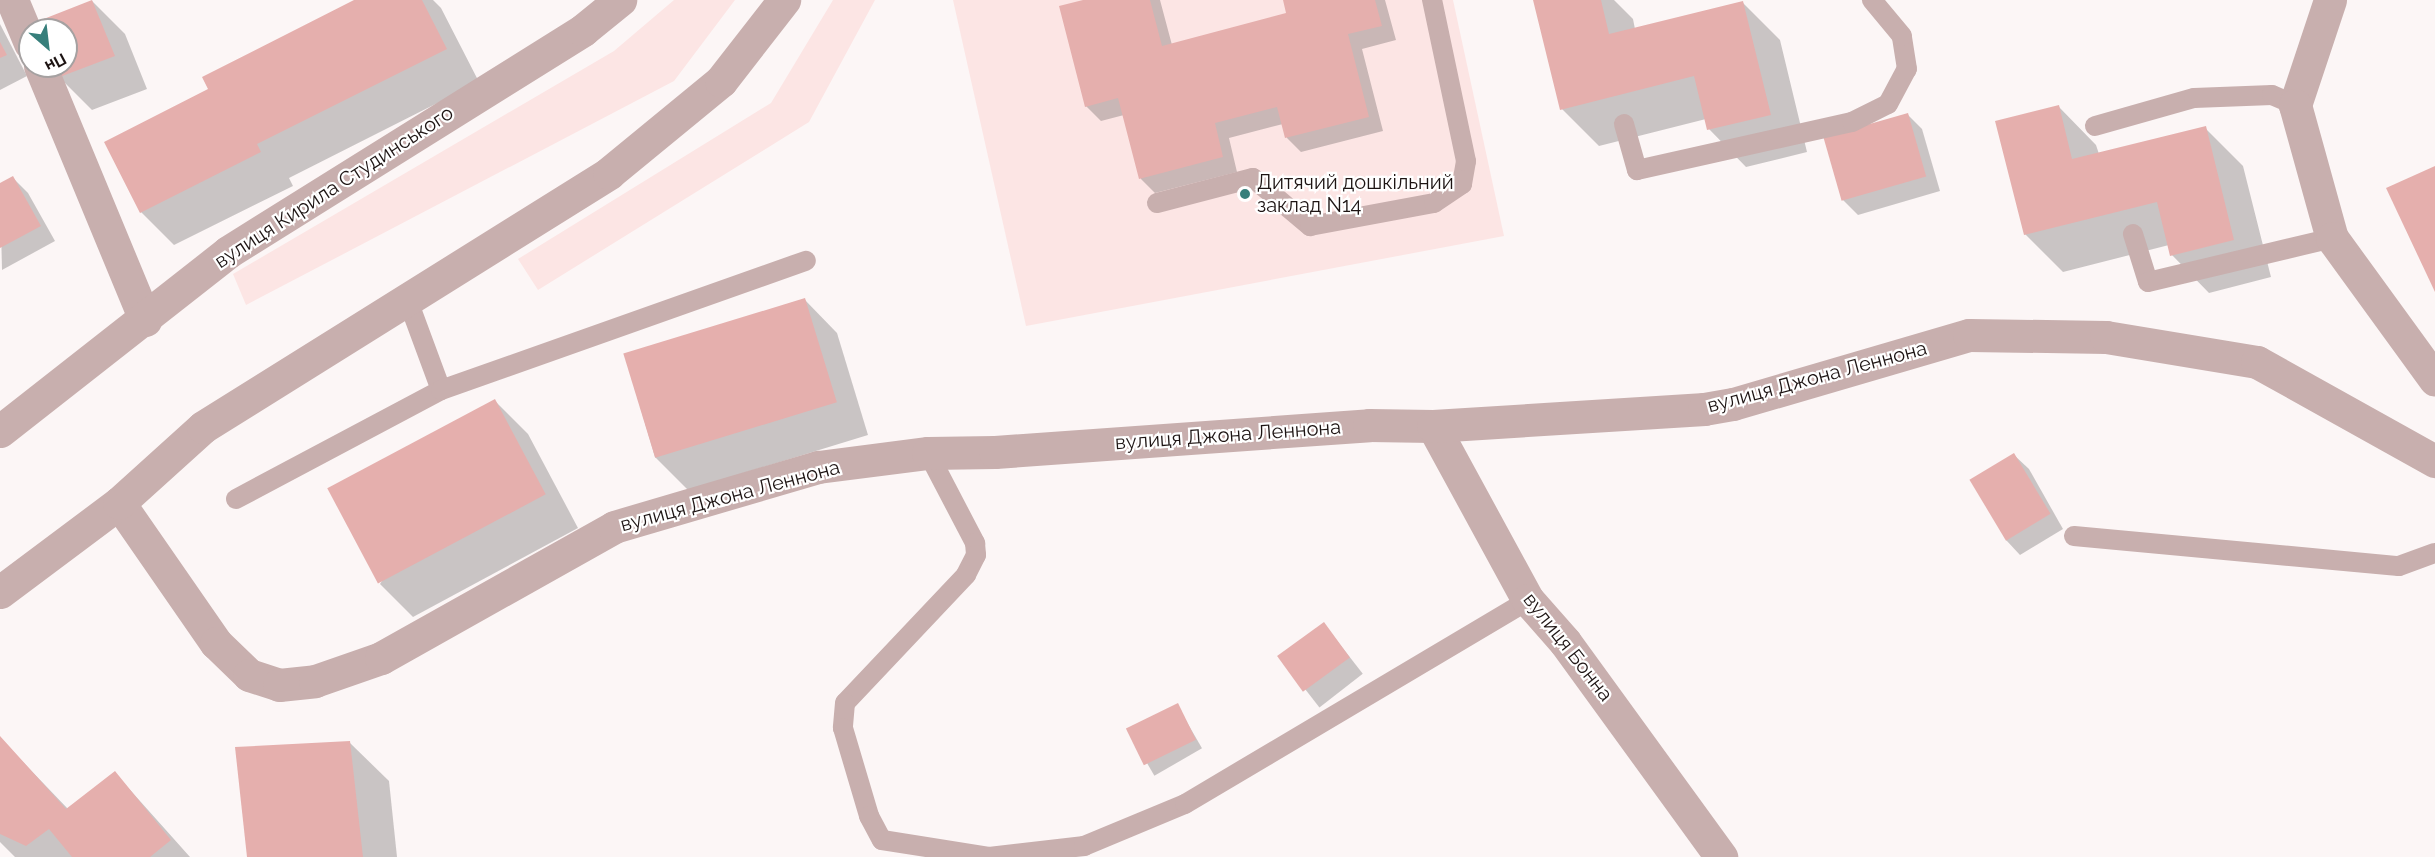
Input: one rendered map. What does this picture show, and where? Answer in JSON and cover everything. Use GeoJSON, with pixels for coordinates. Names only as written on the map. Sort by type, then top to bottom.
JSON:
{"type":"FeatureCollection","features":[{"type":"Feature","properties":{"kind":"street"},"geometry":{"type":"LineString","coordinates":[[12,0],[20,18]]}},
{"type":"Feature","properties":{"kind":"street","name":"вулиця Кирила Студинського"},"geometry":{"type":"LineString","coordinates":[[0,431],[145,320],[228,252],[583,30],[620,0]]}},
{"type":"Feature","properties":{"kind":"street"},"geometry":{"type":"LineString","coordinates":[[0,592],[119,503],[203,428],[609,173],[721,81],[784,0]]}},
{"type":"Feature","properties":{"kind":"street"},"geometry":{"type":"LineString","coordinates":[[2330,0],[2295,105],[2332,238],[2435,380]]}},
{"type":"Feature","properties":{"kind":"street"},"geometry":{"type":"LineString","coordinates":[[45,78],[145,320]]}},
{"type":"Feature","properties":{"kind":"street","name":"вулиця Джона Леннона"},"geometry":{"type":"LineString","coordinates":[[119,503],[216,643],[249,675],[279,685],[315,681],[381,658],[614,527],[818,467],[928,453],[995,452],[1369,425],[1433,426],[1704,409],[1969,335],[2106,337],[2258,362],[2435,461]]}},
{"type":"Feature","properties":{"kind":"street","name":"вулиця Бонна"},"geometry":{"type":"LineString","coordinates":[[1433,426],[1528,600],[1565,642],[1721,857]]}},
{"type":"Feature","properties":{"kind":"lane"},"geometry":{"type":"LineString","coordinates":[[1157,203],[1253,178],[1310,226],[1434,203],[1462,184],[1466,161],[1432,0]]}},
{"type":"Feature","properties":{"kind":"lane"},"geometry":{"type":"LineString","coordinates":[[1624,124],[1637,170],[1852,122],[1888,104],[1907,69],[1902,36],[1872,0]]}},
{"type":"Feature","properties":{"kind":"lane"},"geometry":{"type":"LineString","coordinates":[[2095,126],[2194,98],[2272,95],[2295,105]]}},
{"type":"Feature","properties":{"kind":"lane"},"geometry":{"type":"LineString","coordinates":[[2133,234],[2148,282],[2332,238]]}},
{"type":"Feature","properties":{"kind":"lane"},"geometry":{"type":"LineString","coordinates":[[236,499],[441,390],[806,261]]}},
{"type":"Feature","properties":{"kind":"lane"},"geometry":{"type":"LineString","coordinates":[[407,298],[441,390]]}},
{"type":"Feature","properties":{"kind":"lane"},"geometry":{"type":"LineString","coordinates":[[928,453],[975,543],[976,555],[966,575],[845,703],[843,728],[869,816],[882,840],[989,857],[1084,846],[1185,804],[1528,600]]}},
{"type":"Feature","properties":{"kind":"lane"},"geometry":{"type":"LineString","coordinates":[[2074,536],[2399,566],[2435,553]]}},
{"type":"Feature","properties":{"kind":"shaded area"},"geometry":{"type":"Polygon","coordinates":[[[674,0],[735,0],[674,81],[246,305],[233,274],[614,51],[674,0]]]}},
{"type":"Feature","properties":{"kind":"shaded area"},"geometry":{"type":"Polygon","coordinates":[[[833,0],[875,0],[809,122],[538,290],[518,259],[771,103],[833,0]]]}},
{"type":"Feature","properties":{"kind":"shaded area","name":"Дитячий дошкільний заклад N14"},"geometry":{"type":"Polygon","coordinates":[[[953,0],[1453,0],[1504,236],[1026,326],[953,0]]]}},
{"type":"Feature","properties":{"kind":"building"},"geometry":{"type":"Polygon","coordinates":[[[92,0],[115,56],[78,70],[78,18],[46,18],[92,0]]]}},
{"type":"Feature","properties":{"kind":"building"},"geometry":{"type":"Polygon","coordinates":[[[354,0],[422,0],[447,49],[257,144],[261,152],[140,213],[104,142],[208,89],[202,77],[354,0]]]}},
{"type":"Feature","properties":{"kind":"building"},"geometry":{"type":"Polygon","coordinates":[[[1083,0],[1150,0],[1162,46],[1286,13],[1283,0],[1375,0],[1382,26],[1348,34],[1369,117],[1285,138],[1277,107],[1215,123],[1223,157],[1139,179],[1118,98],[1085,107],[1059,6],[1083,0]]]}},
{"type":"Feature","properties":{"kind":"building"},"geometry":{"type":"Polygon","coordinates":[[[1533,0],[1601,0],[1609,34],[1743,1],[1771,115],[1707,130],[1694,76],[1560,110],[1533,0]]]}},
{"type":"Feature","properties":{"kind":"building"},"geometry":{"type":"Polygon","coordinates":[[[0,42],[7,55],[0,58],[0,42]]]}},
{"type":"Feature","properties":{"kind":"building"},"geometry":{"type":"Polygon","coordinates":[[[2059,105],[2072,159],[2206,126],[2234,240],[2170,256],[2157,202],[2024,235],[1995,121],[2059,105]]]}},
{"type":"Feature","properties":{"kind":"building"},"geometry":{"type":"Polygon","coordinates":[[[1908,113],[1926,176],[1842,201],[1823,137],[1908,113]]]}},
{"type":"Feature","properties":{"kind":"building"},"geometry":{"type":"Polygon","coordinates":[[[2435,166],[2435,292],[2386,188],[2435,166]]]}},
{"type":"Feature","properties":{"kind":"building"},"geometry":{"type":"Polygon","coordinates":[[[13,176],[41,226],[0,248],[0,183],[13,176]]]}},
{"type":"Feature","properties":{"kind":"building"},"geometry":{"type":"Polygon","coordinates":[[[805,298],[837,402],[655,458],[623,354],[805,298]]]}},
{"type":"Feature","properties":{"kind":"building"},"geometry":{"type":"Polygon","coordinates":[[[495,399],[546,494],[378,584],[327,488],[495,399]]]}},
{"type":"Feature","properties":{"kind":"building"},"geometry":{"type":"Polygon","coordinates":[[[2014,453],[2051,514],[2006,541],[1969,480],[2014,453]]]}},
{"type":"Feature","properties":{"kind":"building"},"geometry":{"type":"Polygon","coordinates":[[[1324,622],[1350,658],[1303,692],[1277,656],[1324,622]]]}},
{"type":"Feature","properties":{"kind":"building"},"geometry":{"type":"Polygon","coordinates":[[[1178,703],[1196,740],[1144,765],[1126,728],[1178,703]]]}},
{"type":"Feature","properties":{"kind":"building"},"geometry":{"type":"Polygon","coordinates":[[[0,736],[66,809],[115,771],[171,840],[150,857],[72,857],[49,829],[26,846],[0,834],[0,736]]]}},
{"type":"Feature","properties":{"kind":"building"},"geometry":{"type":"Polygon","coordinates":[[[350,741],[363,857],[247,857],[235,747],[350,741]]]}},
{"type":"Feature","properties":{"kind":"place","name":"Дитячий дошкільний заклад N14"},"geometry":{"type":"Point","coordinates":[1245,194]}}]}
